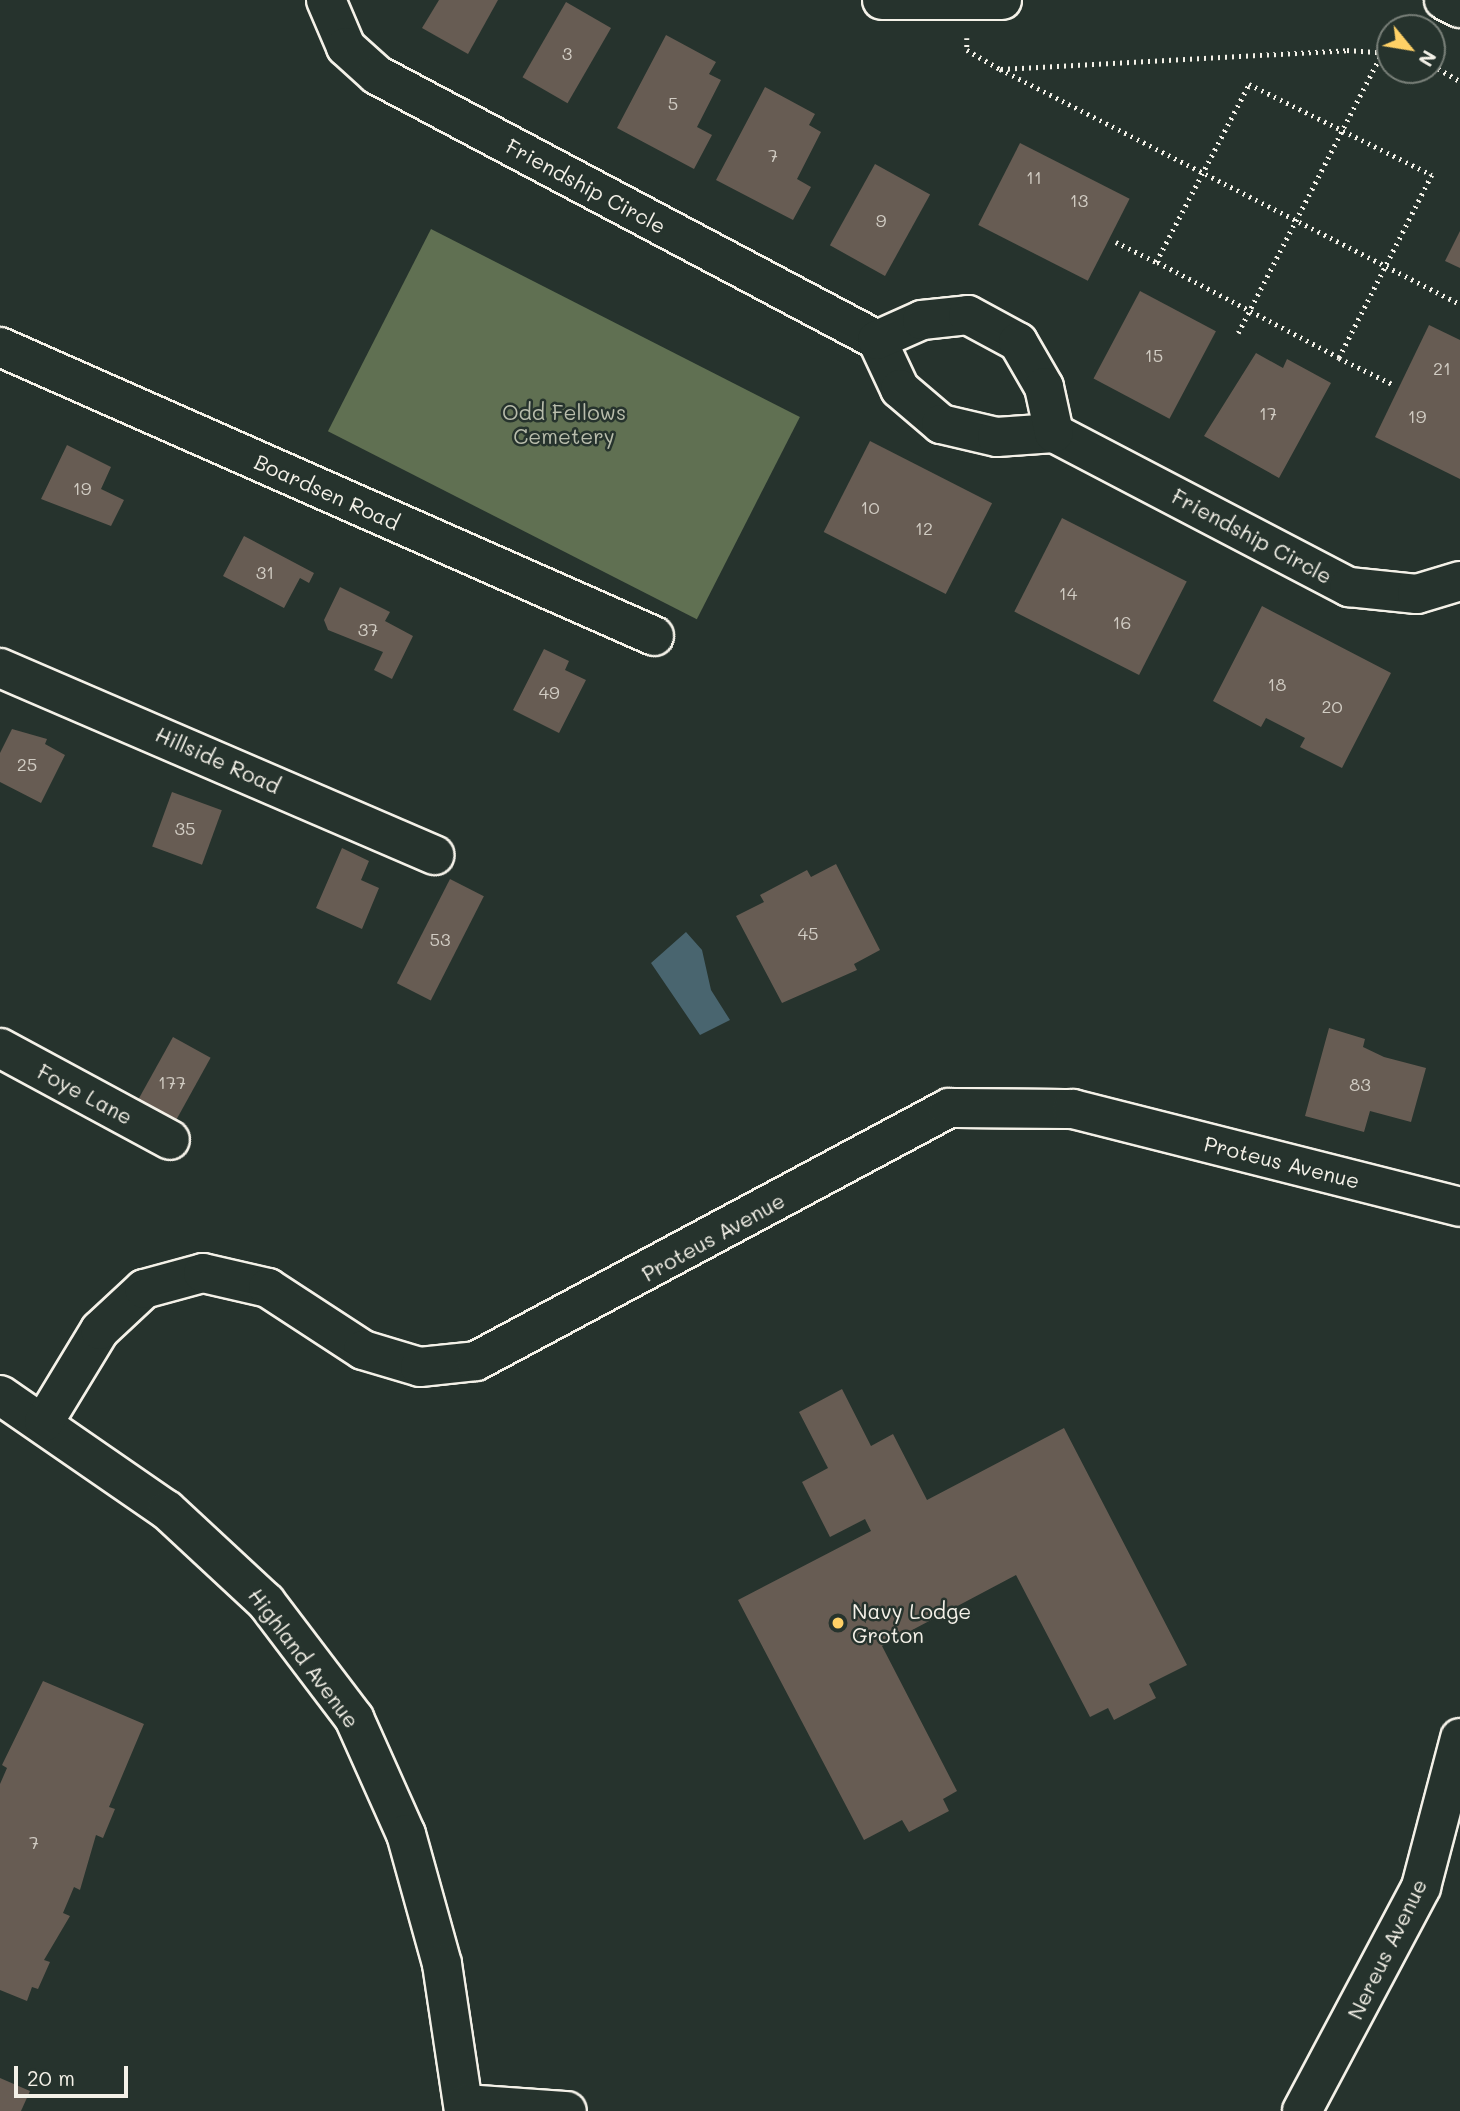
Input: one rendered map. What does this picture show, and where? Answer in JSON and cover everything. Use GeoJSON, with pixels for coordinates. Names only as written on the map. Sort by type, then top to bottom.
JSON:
{"type":"FeatureCollection","features":[{"type":"Feature","properties":{"kind":"street","name":"Friendship Circle"},"geometry":{"type":"LineString","coordinates":[[326,0],[346,47],[377,75],[877,340]]}},
{"type":"Feature","properties":{"kind":"street"},"geometry":{"type":"LineString","coordinates":[[882,0],[1002,0]]}},
{"type":"Feature","properties":{"kind":"street"},"geometry":{"type":"LineString","coordinates":[[1444,0],[1460,8]]}},
{"type":"Feature","properties":{"kind":"street"},"geometry":{"type":"LineString","coordinates":[[968,315],[1017,342],[1044,387],[1054,433],[997,437],[941,424],[900,389],[877,340],[922,320],[968,315]]}},
{"type":"Feature","properties":{"kind":"street","name":"Boardsen Road"},"geometry":{"type":"LineString","coordinates":[[0,347],[653,636]]}},
{"type":"Feature","properties":{"kind":"street","name":"Friendship Circle"},"geometry":{"type":"LineString","coordinates":[[1054,433],[1349,587],[1417,594],[1460,581]]}},
{"type":"Feature","properties":{"kind":"street","name":"Hillside Road"},"geometry":{"type":"LineString","coordinates":[[0,668],[434,855]]}},
{"type":"Feature","properties":{"kind":"street","name":"Foye Lane"},"geometry":{"type":"LineString","coordinates":[[0,1048],[170,1140]]}},
{"type":"Feature","properties":{"kind":"street","name":"Proteus Avenue"},"geometry":{"type":"LineString","coordinates":[[44,1422],[100,1330],[144,1289],[203,1273],[268,1288],[363,1350],[420,1367],[476,1361],[949,1108],[1073,1109],[1460,1207]]}},
{"type":"Feature","properties":{"kind":"street","name":"Highland Avenue"},"geometry":{"type":"LineString","coordinates":[[0,1395],[44,1422],[167,1510],[266,1602],[354,1718],[406,1834],[443,1964],[465,2108]]}},
{"type":"Feature","properties":{"kind":"street","name":"Nereus Avenue"},"geometry":{"type":"LineString","coordinates":[[1302,2111],[1421,1887],[1449,1825],[1460,1738]]}},
{"type":"Feature","properties":{"kind":"street"},"geometry":{"type":"LineString","coordinates":[[465,2108],[567,2111]]}},
{"type":"Feature","properties":{"kind":"path"},"geometry":{"type":"LineString","coordinates":[[964,2],[967,50],[1460,304]]}},
{"type":"Feature","properties":{"kind":"path"},"geometry":{"type":"LineString","coordinates":[[1000,69],[1376,51]]}},
{"type":"Feature","properties":{"kind":"path"},"geometry":{"type":"LineString","coordinates":[[1238,333],[1376,64]]}},
{"type":"Feature","properties":{"kind":"path"},"geometry":{"type":"LineString","coordinates":[[1156,262],[1249,83],[1432,175],[1339,358]]}},
{"type":"Feature","properties":{"kind":"path"},"geometry":{"type":"LineString","coordinates":[[1115,242],[1394,386]]}},
{"type":"Feature","properties":{"kind":"green space","name":"Odd Fellows Cemetery"},"geometry":{"type":"Polygon","coordinates":[[[431,229],[800,417],[697,619],[328,431],[431,229]]]}},
{"type":"Feature","properties":{"kind":"water"},"geometry":{"type":"Polygon","coordinates":[[[686,932],[702,950],[711,990],[730,1020],[700,1035],[651,963],[686,932]]]}},
{"type":"Feature","properties":{"kind":"building"},"geometry":{"type":"Polygon","coordinates":[[[439,0],[498,0],[468,54],[422,28],[439,0]]]}},
{"type":"Feature","properties":{"kind":"building"},"geometry":{"type":"Polygon","coordinates":[[[566,2],[611,28],[568,103],[522,77],[566,2]]]}},
{"type":"Feature","properties":{"kind":"building"},"geometry":{"type":"Polygon","coordinates":[[[666,35],[716,62],[709,74],[721,80],[697,127],[712,135],[694,169],[617,128],[666,35]]]}},
{"type":"Feature","properties":{"kind":"building"},"geometry":{"type":"Polygon","coordinates":[[[765,87],[815,114],[809,125],[821,132],[797,179],[811,187],[793,220],[716,180],[765,87]]]}},
{"type":"Feature","properties":{"kind":"building"},"geometry":{"type":"Polygon","coordinates":[[[1020,143],[1130,199],[1088,281],[978,225],[1020,143]]]}},
{"type":"Feature","properties":{"kind":"building"},"geometry":{"type":"Polygon","coordinates":[[[875,164],[930,195],[885,276],[830,245],[875,164]]]}},
{"type":"Feature","properties":{"kind":"building"},"geometry":{"type":"Polygon","coordinates":[[[1460,231],[1460,268],[1445,261],[1460,231]]]}},
{"type":"Feature","properties":{"kind":"building"},"geometry":{"type":"Polygon","coordinates":[[[1140,291],[1216,331],[1169,419],[1094,378],[1140,291]]]}},
{"type":"Feature","properties":{"kind":"building"},"geometry":{"type":"Polygon","coordinates":[[[1429,325],[1460,340],[1460,479],[1375,437],[1429,325]]]}},
{"type":"Feature","properties":{"kind":"building"},"geometry":{"type":"Polygon","coordinates":[[[1256,353],[1283,368],[1287,359],[1331,383],[1279,478],[1204,436],[1256,353]]]}},
{"type":"Feature","properties":{"kind":"building"},"geometry":{"type":"Polygon","coordinates":[[[870,441],[992,503],[946,594],[824,532],[870,441]]]}},
{"type":"Feature","properties":{"kind":"building"},"geometry":{"type":"Polygon","coordinates":[[[67,445],[111,467],[101,489],[124,500],[111,526],[41,499],[67,445]]]}},
{"type":"Feature","properties":{"kind":"building"},"geometry":{"type":"Polygon","coordinates":[[[1062,518],[1187,582],[1139,675],[1014,612],[1062,518]]]}},
{"type":"Feature","properties":{"kind":"building"},"geometry":{"type":"Polygon","coordinates":[[[244,536],[314,573],[309,583],[300,578],[284,608],[223,576],[244,536]]]}},
{"type":"Feature","properties":{"kind":"building"},"geometry":{"type":"Polygon","coordinates":[[[340,587],[390,612],[385,621],[413,636],[392,679],[374,670],[383,652],[328,630],[324,620],[340,587]]]}},
{"type":"Feature","properties":{"kind":"building"},"geometry":{"type":"Polygon","coordinates":[[[1262,606],[1391,673],[1342,768],[1300,747],[1305,738],[1266,718],[1261,727],[1213,701],[1262,606]]]}},
{"type":"Feature","properties":{"kind":"building"},"geometry":{"type":"Polygon","coordinates":[[[544,649],[569,661],[565,670],[586,680],[559,733],[513,710],[544,649]]]}},
{"type":"Feature","properties":{"kind":"building"},"geometry":{"type":"Polygon","coordinates":[[[12,729],[47,739],[45,744],[65,755],[41,803],[0,782],[0,753],[12,729]]]}},
{"type":"Feature","properties":{"kind":"building"},"geometry":{"type":"Polygon","coordinates":[[[172,792],[222,810],[202,865],[152,847],[172,792]]]}},
{"type":"Feature","properties":{"kind":"building"},"geometry":{"type":"Polygon","coordinates":[[[342,848],[369,861],[361,880],[379,888],[362,929],[316,908],[342,848]]]}},
{"type":"Feature","properties":{"kind":"building"},"geometry":{"type":"Polygon","coordinates":[[[836,864],[880,950],[854,964],[857,970],[782,1003],[736,916],[764,902],[760,895],[807,870],[811,877],[836,864]]]}},
{"type":"Feature","properties":{"kind":"building"},"geometry":{"type":"Polygon","coordinates":[[[450,879],[484,896],[431,1000],[397,983],[450,879]]]}},
{"type":"Feature","properties":{"kind":"building"},"geometry":{"type":"Polygon","coordinates":[[[1329,1028],[1365,1039],[1363,1047],[1384,1057],[1426,1068],[1411,1122],[1370,1111],[1364,1132],[1305,1116],[1329,1028]]]}},
{"type":"Feature","properties":{"kind":"building"},"geometry":{"type":"Polygon","coordinates":[[[173,1037],[211,1058],[173,1125],[136,1104],[173,1037]]]}},
{"type":"Feature","properties":{"kind":"building","name":"Navy Lodge Groton"},"geometry":{"type":"Polygon","coordinates":[[[842,1389],[871,1446],[893,1434],[927,1500],[1064,1428],[1187,1665],[1149,1684],[1156,1698],[1114,1720],[1108,1708],[1090,1717],[1016,1575],[882,1646],[957,1791],[943,1799],[949,1811],[909,1832],[902,1820],[864,1840],[738,1600],[871,1531],[865,1519],[830,1537],[802,1482],[828,1468],[799,1412],[842,1389]]]}},
{"type":"Feature","properties":{"kind":"building"},"geometry":{"type":"Polygon","coordinates":[[[43,1681],[144,1724],[109,1807],[115,1809],[103,1838],[96,1835],[80,1890],[74,1887],[63,1913],[70,1916],[44,1960],[50,1962],[38,1989],[32,1987],[27,2001],[0,1990],[0,1784],[7,1768],[2,1765],[43,1681]]]}},
{"type":"Feature","properties":{"kind":"building"},"geometry":{"type":"Polygon","coordinates":[[[0,2078],[30,2091],[21,2111],[0,2111],[0,2078]]]}},
{"type":"Feature","properties":{"kind":"place","name":"Navy Lodge Groton"},"geometry":{"type":"Point","coordinates":[838,1623]}}]}
